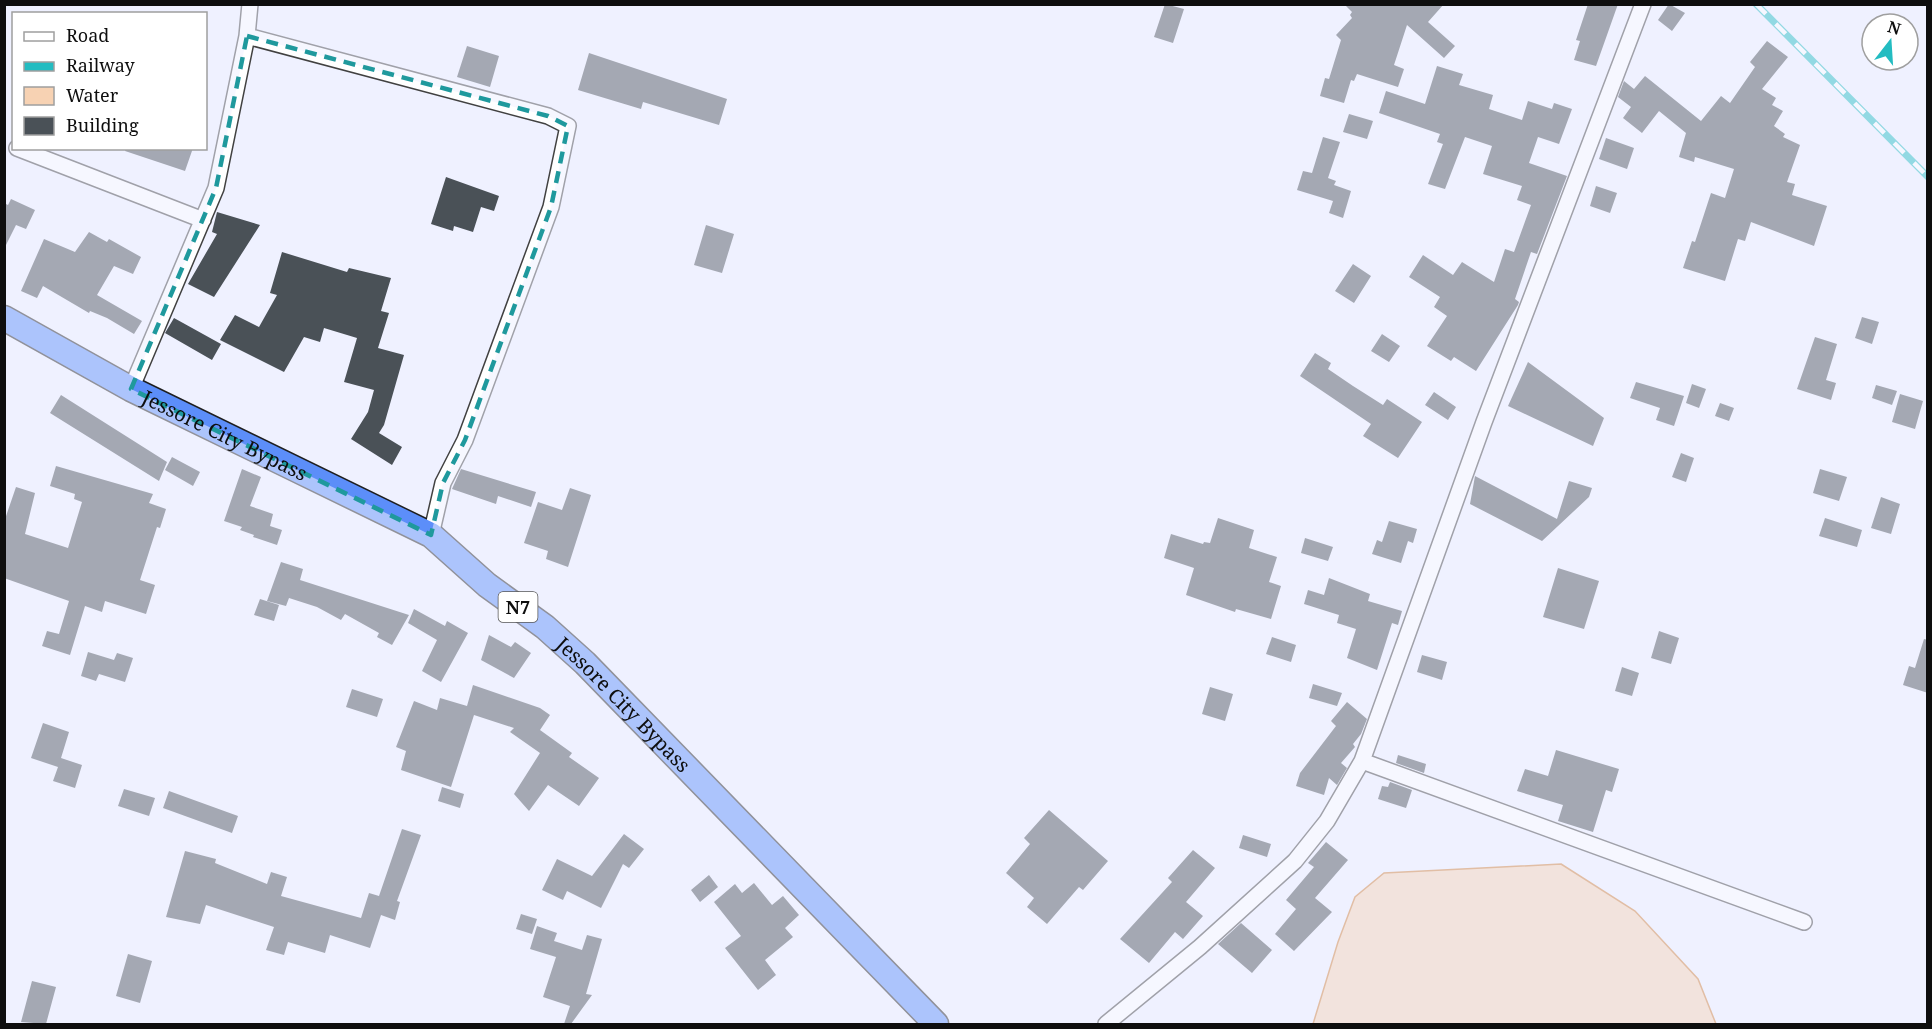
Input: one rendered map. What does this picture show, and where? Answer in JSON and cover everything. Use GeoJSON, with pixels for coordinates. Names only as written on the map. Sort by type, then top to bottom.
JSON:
{"type":"FeatureCollection","features":[{"type":"Feature","properties":{"kind":"highway","name":"Jessore City Bypass"},"geometry":{"type":"LineString","coordinates":[[4,318],[131,389],[431,535],[487,585],[545,627],[585,663],[936,1024]]}},
{"type":"Feature","properties":{"kind":"street"},"geometry":{"type":"LineString","coordinates":[[131,389],[216,188],[247,36],[250,4]]}},
{"type":"Feature","properties":{"kind":"street"},"geometry":{"type":"LineString","coordinates":[[1106,1024],[1200,947],[1295,861],[1327,821],[1362,761],[1484,422],[1644,4]]}},
{"type":"Feature","properties":{"kind":"street"},"geometry":{"type":"LineString","coordinates":[[247,36],[548,116],[568,126],[551,207],[465,440],[443,483],[431,535]]}},
{"type":"Feature","properties":{"kind":"street"},"geometry":{"type":"LineString","coordinates":[[20,150],[202,220]]}},
{"type":"Feature","properties":{"kind":"street"},"geometry":{"type":"LineString","coordinates":[[1362,761],[1804,922]]}},
{"type":"Feature","properties":{"kind":"highlighted area"},"geometry":{"type":"Polygon","coordinates":[[[247,36],[548,116],[568,126],[551,207],[465,440],[443,483],[431,535],[131,389],[216,188],[247,36]]]}},
{"type":"Feature","properties":{"kind":"water"},"geometry":{"type":"Polygon","coordinates":[[[1561,864],[1635,911],[1698,979],[1716,1024],[1313,1024],[1338,942],[1355,897],[1384,873],[1561,864]]]}},
{"type":"Feature","properties":{"kind":"building"},"geometry":{"type":"Polygon","coordinates":[[[1165,4],[1184,9],[1173,43],[1154,37],[1165,4]]]}},
{"type":"Feature","properties":{"kind":"building"},"geometry":{"type":"Polygon","coordinates":[[[1344,4],[1444,4],[1428,22],[1455,46],[1444,58],[1407,25],[1394,65],[1404,69],[1398,87],[1357,74],[1354,81],[1351,80],[1344,103],[1320,96],[1325,78],[1329,79],[1341,40],[1336,35],[1352,18],[1350,15],[1352,12],[1344,4]]]}},
{"type":"Feature","properties":{"kind":"building"},"geometry":{"type":"Polygon","coordinates":[[[1588,4],[1618,4],[1596,66],[1574,60],[1580,41],[1576,40],[1588,4]]]}},
{"type":"Feature","properties":{"kind":"building"},"geometry":{"type":"Polygon","coordinates":[[[1669,4],[1685,13],[1672,31],[1658,20],[1669,4]]]}},
{"type":"Feature","properties":{"kind":"building"},"geometry":{"type":"Polygon","coordinates":[[[1767,41],[1788,57],[1762,89],[1776,98],[1772,105],[1783,111],[1774,126],[1785,134],[1783,137],[1800,145],[1787,182],[1795,184],[1792,195],[1827,206],[1814,246],[1751,222],[1745,241],[1738,239],[1725,281],[1683,268],[1692,241],[1695,242],[1711,193],[1725,198],[1734,169],[1695,157],[1694,162],[1679,157],[1686,133],[1659,111],[1642,133],[1623,118],[1631,107],[1618,97],[1624,81],[1634,89],[1645,76],[1701,121],[1721,96],[1730,103],[1755,67],[1750,62],[1767,41]]]}},
{"type":"Feature","properties":{"kind":"building"},"geometry":{"type":"Polygon","coordinates":[[[467,46],[499,56],[490,87],[457,77],[467,46]]]}},
{"type":"Feature","properties":{"kind":"building"},"geometry":{"type":"Polygon","coordinates":[[[589,53],[727,99],[719,125],[643,102],[641,109],[578,90],[589,53]]]}},
{"type":"Feature","properties":{"kind":"building"},"geometry":{"type":"Polygon","coordinates":[[[1437,66],[1463,74],[1459,85],[1493,95],[1489,109],[1522,120],[1528,101],[1552,109],[1554,103],[1572,109],[1559,144],[1538,137],[1529,163],[1567,176],[1537,254],[1531,252],[1515,299],[1519,302],[1518,305],[1476,371],[1454,357],[1451,361],[1427,346],[1447,316],[1434,307],[1440,297],[1409,277],[1423,255],[1453,275],[1462,262],[1494,282],[1505,249],[1514,252],[1531,205],[1517,200],[1522,186],[1483,174],[1492,146],[1465,137],[1445,189],[1428,184],[1443,144],[1437,142],[1440,134],[1379,113],[1386,91],[1425,104],[1437,66]]]}},
{"type":"Feature","properties":{"kind":"building"},"geometry":{"type":"Polygon","coordinates":[[[1349,114],[1373,121],[1367,139],[1343,132],[1349,114]]]}},
{"type":"Feature","properties":{"kind":"building"},"geometry":{"type":"Polygon","coordinates":[[[1323,137],[1340,142],[1328,178],[1336,181],[1334,185],[1351,191],[1343,218],[1329,213],[1333,201],[1297,190],[1303,171],[1312,173],[1323,137]]]}},
{"type":"Feature","properties":{"kind":"building"},"geometry":{"type":"Polygon","coordinates":[[[1606,138],[1634,148],[1627,169],[1599,159],[1606,138]]]}},
{"type":"Feature","properties":{"kind":"building"},"geometry":{"type":"Polygon","coordinates":[[[125,150],[192,150],[185,171],[125,150]]]}},
{"type":"Feature","properties":{"kind":"building"},"geometry":{"type":"Polygon","coordinates":[[[446,177],[499,196],[494,211],[481,207],[473,232],[454,226],[453,231],[431,224],[446,177]]]}},
{"type":"Feature","properties":{"kind":"building"},"geometry":{"type":"Polygon","coordinates":[[[1596,186],[1617,193],[1610,213],[1590,206],[1596,186]]]}},
{"type":"Feature","properties":{"kind":"building"},"geometry":{"type":"Polygon","coordinates":[[[11,199],[35,210],[26,229],[16,225],[4,249],[4,203],[8,205],[11,199]]]}},
{"type":"Feature","properties":{"kind":"building"},"geometry":{"type":"Polygon","coordinates":[[[217,212],[260,225],[214,297],[188,284],[217,234],[212,232],[217,212]]]}},
{"type":"Feature","properties":{"kind":"building"},"geometry":{"type":"Polygon","coordinates":[[[706,225],[734,234],[722,273],[694,265],[706,225]]]}},
{"type":"Feature","properties":{"kind":"building"},"geometry":{"type":"Polygon","coordinates":[[[89,232],[107,242],[109,239],[141,257],[133,274],[114,266],[97,295],[142,321],[134,334],[107,318],[90,311],[89,313],[43,286],[37,298],[21,291],[44,239],[75,252],[89,232]]]}},
{"type":"Feature","properties":{"kind":"building"},"geometry":{"type":"Polygon","coordinates":[[[282,252],[347,272],[349,268],[391,278],[381,311],[389,313],[378,348],[404,355],[384,425],[379,433],[402,447],[392,465],[351,439],[368,412],[374,390],[344,382],[357,338],[324,328],[320,342],[304,337],[284,372],[220,340],[235,315],[259,327],[277,295],[270,293],[282,252]]]}},
{"type":"Feature","properties":{"kind":"building"},"geometry":{"type":"Polygon","coordinates":[[[1353,264],[1371,276],[1354,303],[1335,291],[1353,264]]]}},
{"type":"Feature","properties":{"kind":"building"},"geometry":{"type":"Polygon","coordinates":[[[1862,317],[1879,322],[1872,344],[1855,338],[1862,317]]]}},
{"type":"Feature","properties":{"kind":"building"},"geometry":{"type":"Polygon","coordinates":[[[174,318],[221,344],[212,360],[165,333],[174,318]]]}},
{"type":"Feature","properties":{"kind":"building"},"geometry":{"type":"Polygon","coordinates":[[[1382,334],[1400,346],[1389,362],[1371,351],[1382,334]]]}},
{"type":"Feature","properties":{"kind":"building"},"geometry":{"type":"Polygon","coordinates":[[[1815,337],[1837,344],[1826,380],[1836,383],[1831,400],[1797,389],[1815,337]]]}},
{"type":"Feature","properties":{"kind":"building"},"geometry":{"type":"Polygon","coordinates":[[[1315,353],[1331,363],[1328,369],[1353,386],[1383,405],[1387,399],[1422,422],[1398,458],[1363,436],[1371,424],[1300,376],[1315,353]]]}},
{"type":"Feature","properties":{"kind":"building"},"geometry":{"type":"Polygon","coordinates":[[[1528,362],[1604,418],[1593,446],[1508,406],[1528,362]]]}},
{"type":"Feature","properties":{"kind":"building"},"geometry":{"type":"Polygon","coordinates":[[[1636,382],[1684,396],[1674,426],[1656,420],[1660,408],[1630,398],[1636,382]]]}},
{"type":"Feature","properties":{"kind":"building"},"geometry":{"type":"Polygon","coordinates":[[[1692,384],[1706,389],[1699,408],[1686,403],[1692,384]]]}},
{"type":"Feature","properties":{"kind":"building"},"geometry":{"type":"Polygon","coordinates":[[[1876,385],[1897,391],[1892,405],[1872,398],[1876,385]]]}},
{"type":"Feature","properties":{"kind":"building"},"geometry":{"type":"Polygon","coordinates":[[[1434,392],[1456,407],[1448,420],[1425,405],[1434,392]]]}},
{"type":"Feature","properties":{"kind":"building"},"geometry":{"type":"Polygon","coordinates":[[[1900,394],[1923,401],[1915,429],[1892,422],[1900,394]]]}},
{"type":"Feature","properties":{"kind":"building"},"geometry":{"type":"Polygon","coordinates":[[[61,395],[167,462],[159,481],[50,413],[61,395]]]}},
{"type":"Feature","properties":{"kind":"building"},"geometry":{"type":"Polygon","coordinates":[[[1720,403],[1734,408],[1729,421],[1715,416],[1720,403]]]}},
{"type":"Feature","properties":{"kind":"building"},"geometry":{"type":"Polygon","coordinates":[[[1681,453],[1694,458],[1686,482],[1672,477],[1681,453]]]}},
{"type":"Feature","properties":{"kind":"building"},"geometry":{"type":"Polygon","coordinates":[[[172,457],[200,472],[193,486],[165,470],[172,457]]]}},
{"type":"Feature","properties":{"kind":"building"},"geometry":{"type":"Polygon","coordinates":[[[56,466],[153,494],[149,503],[166,509],[160,528],[157,527],[140,580],[155,585],[146,614],[105,601],[102,612],[85,606],[70,655],[42,646],[47,631],[59,634],[69,601],[4,578],[4,522],[16,487],[35,493],[25,534],[68,548],[82,502],[74,499],[75,494],[50,486],[56,466]]]}},
{"type":"Feature","properties":{"kind":"building"},"geometry":{"type":"Polygon","coordinates":[[[242,469],[261,477],[250,506],[273,514],[270,526],[282,530],[277,545],[253,537],[254,535],[240,530],[242,527],[224,521],[242,469]]]}},
{"type":"Feature","properties":{"kind":"building"},"geometry":{"type":"Polygon","coordinates":[[[461,469],[536,492],[531,507],[498,496],[496,504],[452,489],[461,469]]]}},
{"type":"Feature","properties":{"kind":"building"},"geometry":{"type":"Polygon","coordinates":[[[1820,469],[1847,477],[1839,501],[1813,493],[1820,469]]]}},
{"type":"Feature","properties":{"kind":"building"},"geometry":{"type":"Polygon","coordinates":[[[1475,476],[1557,519],[1569,481],[1592,488],[1589,497],[1542,541],[1470,504],[1475,476]]]}},
{"type":"Feature","properties":{"kind":"building"},"geometry":{"type":"Polygon","coordinates":[[[570,488],[591,495],[568,567],[546,559],[548,551],[524,543],[538,502],[562,510],[570,488]]]}},
{"type":"Feature","properties":{"kind":"building"},"geometry":{"type":"Polygon","coordinates":[[[1881,497],[1900,504],[1891,534],[1871,528],[1881,497]]]}},
{"type":"Feature","properties":{"kind":"building"},"geometry":{"type":"Polygon","coordinates":[[[1218,518],[1254,530],[1249,548],[1277,557],[1269,582],[1281,586],[1271,619],[1236,609],[1235,612],[1186,595],[1194,568],[1164,558],[1171,534],[1203,544],[1204,542],[1210,543],[1218,518]]]}},
{"type":"Feature","properties":{"kind":"building"},"geometry":{"type":"Polygon","coordinates":[[[1825,518],[1862,530],[1857,547],[1819,536],[1825,518]]]}},
{"type":"Feature","properties":{"kind":"building"},"geometry":{"type":"Polygon","coordinates":[[[1389,521],[1417,529],[1413,543],[1408,541],[1401,563],[1372,554],[1377,540],[1382,542],[1389,521]]]}},
{"type":"Feature","properties":{"kind":"building"},"geometry":{"type":"Polygon","coordinates":[[[1305,538],[1333,547],[1328,561],[1301,553],[1305,538]]]}},
{"type":"Feature","properties":{"kind":"building"},"geometry":{"type":"Polygon","coordinates":[[[281,562],[303,569],[300,580],[409,615],[392,645],[377,637],[379,633],[345,614],[341,620],[317,607],[289,598],[286,606],[267,601],[281,562]]]}},
{"type":"Feature","properties":{"kind":"building"},"geometry":{"type":"Polygon","coordinates":[[[1558,568],[1599,581],[1584,629],[1543,617],[1558,568]]]}},
{"type":"Feature","properties":{"kind":"building"},"geometry":{"type":"Polygon","coordinates":[[[1329,578],[1370,594],[1368,601],[1402,611],[1398,625],[1392,623],[1377,670],[1347,658],[1356,629],[1337,623],[1339,615],[1304,604],[1308,590],[1324,595],[1329,578]]]}},
{"type":"Feature","properties":{"kind":"building"},"geometry":{"type":"Polygon","coordinates":[[[260,599],[279,605],[274,621],[254,615],[260,599]]]}},
{"type":"Feature","properties":{"kind":"building"},"geometry":{"type":"Polygon","coordinates":[[[414,609],[445,626],[447,621],[468,633],[441,682],[422,671],[437,640],[408,623],[414,609]]]}},
{"type":"Feature","properties":{"kind":"building"},"geometry":{"type":"Polygon","coordinates":[[[1659,631],[1679,638],[1671,664],[1651,658],[1659,631]]]}},
{"type":"Feature","properties":{"kind":"building"},"geometry":{"type":"Polygon","coordinates":[[[489,635],[511,647],[515,642],[531,653],[514,678],[481,660],[489,635]]]}},
{"type":"Feature","properties":{"kind":"building"},"geometry":{"type":"Polygon","coordinates":[[[1272,637],[1296,645],[1291,662],[1266,654],[1272,637]]]}},
{"type":"Feature","properties":{"kind":"building"},"geometry":{"type":"Polygon","coordinates":[[[1924,639],[1928,640],[1928,693],[1903,685],[1909,666],[1915,668],[1924,639]]]}},
{"type":"Feature","properties":{"kind":"building"},"geometry":{"type":"Polygon","coordinates":[[[88,652],[114,660],[117,653],[133,658],[125,682],[99,674],[96,681],[81,676],[88,652]]]}},
{"type":"Feature","properties":{"kind":"building"},"geometry":{"type":"Polygon","coordinates":[[[1422,655],[1447,662],[1442,680],[1417,672],[1422,655]]]}},
{"type":"Feature","properties":{"kind":"building"},"geometry":{"type":"Polygon","coordinates":[[[1622,667],[1639,673],[1632,696],[1615,691],[1622,667]]]}},
{"type":"Feature","properties":{"kind":"building"},"geometry":{"type":"Polygon","coordinates":[[[1313,684],[1342,693],[1337,706],[1309,698],[1313,684]]]}},
{"type":"Feature","properties":{"kind":"building"},"geometry":{"type":"Polygon","coordinates":[[[473,685],[540,708],[550,715],[540,730],[572,753],[569,757],[599,778],[579,806],[548,785],[529,811],[514,794],[540,753],[510,732],[514,728],[474,715],[451,787],[401,770],[406,751],[396,747],[414,701],[437,710],[440,698],[467,706],[473,685]]]}},
{"type":"Feature","properties":{"kind":"building"},"geometry":{"type":"Polygon","coordinates":[[[1210,687],[1233,694],[1225,721],[1202,714],[1210,687]]]}},
{"type":"Feature","properties":{"kind":"building"},"geometry":{"type":"Polygon","coordinates":[[[352,689],[383,699],[377,717],[346,707],[352,689]]]}},
{"type":"Feature","properties":{"kind":"building"},"geometry":{"type":"Polygon","coordinates":[[[1347,702],[1367,719],[1361,734],[1353,744],[1355,747],[1341,763],[1347,768],[1337,785],[1329,778],[1324,795],[1296,786],[1300,773],[1336,726],[1331,721],[1347,702]]]}},
{"type":"Feature","properties":{"kind":"building"},"geometry":{"type":"Polygon","coordinates":[[[43,723],[69,732],[61,758],[82,765],[75,788],[53,781],[58,767],[31,758],[43,723]]]}},
{"type":"Feature","properties":{"kind":"building"},"geometry":{"type":"Polygon","coordinates":[[[1556,750],[1619,769],[1612,792],[1606,790],[1593,832],[1558,821],[1563,805],[1517,791],[1525,769],[1548,776],[1556,750]]]}},
{"type":"Feature","properties":{"kind":"building"},"geometry":{"type":"Polygon","coordinates":[[[1398,755],[1426,764],[1424,773],[1396,763],[1398,755]]]}},
{"type":"Feature","properties":{"kind":"building"},"geometry":{"type":"Polygon","coordinates":[[[1390,782],[1412,790],[1406,808],[1378,799],[1382,786],[1388,787],[1390,782]]]}},
{"type":"Feature","properties":{"kind":"building"},"geometry":{"type":"Polygon","coordinates":[[[442,787],[464,794],[460,808],[438,801],[442,787]]]}},
{"type":"Feature","properties":{"kind":"building"},"geometry":{"type":"Polygon","coordinates":[[[124,789],[155,798],[149,816],[118,806],[124,789]]]}},
{"type":"Feature","properties":{"kind":"building"},"geometry":{"type":"Polygon","coordinates":[[[169,791],[238,816],[232,833],[163,808],[169,791]]]}},
{"type":"Feature","properties":{"kind":"building"},"geometry":{"type":"Polygon","coordinates":[[[1049,810],[1108,861],[1083,890],[1079,887],[1047,924],[1027,907],[1034,898],[1006,873],[1030,844],[1024,838],[1049,810]]]}},
{"type":"Feature","properties":{"kind":"building"},"geometry":{"type":"Polygon","coordinates":[[[402,829],[421,835],[397,901],[400,902],[395,920],[381,915],[370,948],[330,935],[325,953],[288,942],[284,955],[266,950],[274,927],[206,905],[200,924],[166,917],[185,851],[216,859],[215,863],[267,884],[271,872],[287,877],[281,896],[361,918],[369,893],[379,896],[402,829]]]}},
{"type":"Feature","properties":{"kind":"building"},"geometry":{"type":"Polygon","coordinates":[[[624,834],[644,849],[629,868],[623,864],[601,908],[567,891],[563,900],[542,890],[557,859],[592,876],[624,834]]]}},
{"type":"Feature","properties":{"kind":"building"},"geometry":{"type":"Polygon","coordinates":[[[1243,835],[1271,844],[1267,857],[1239,848],[1243,835]]]}},
{"type":"Feature","properties":{"kind":"building"},"geometry":{"type":"Polygon","coordinates":[[[1326,842],[1348,860],[1315,898],[1332,912],[1294,951],[1275,934],[1296,909],[1286,900],[1314,867],[1308,863],[1326,842]]]}},
{"type":"Feature","properties":{"kind":"building"},"geometry":{"type":"Polygon","coordinates":[[[1193,850],[1215,868],[1186,902],[1203,916],[1183,939],[1175,932],[1149,963],[1120,939],[1172,882],[1168,878],[1193,850]]]}},
{"type":"Feature","properties":{"kind":"building"},"geometry":{"type":"Polygon","coordinates":[[[709,875],[718,887],[700,902],[691,890],[709,875]]]}},
{"type":"Feature","properties":{"kind":"building"},"geometry":{"type":"Polygon","coordinates":[[[754,883],[772,905],[783,896],[799,915],[785,928],[793,937],[765,960],[776,975],[758,990],[725,948],[741,936],[714,902],[735,884],[742,893],[754,883]]]}},
{"type":"Feature","properties":{"kind":"building"},"geometry":{"type":"Polygon","coordinates":[[[521,914],[537,919],[532,934],[516,929],[521,914]]]}},
{"type":"Feature","properties":{"kind":"building"},"geometry":{"type":"Polygon","coordinates":[[[1241,923],[1272,950],[1252,973],[1218,944],[1241,923]]]}},
{"type":"Feature","properties":{"kind":"building"},"geometry":{"type":"Polygon","coordinates":[[[537,926],[557,933],[554,941],[582,950],[587,935],[602,939],[586,994],[592,995],[571,1024],[564,1024],[570,1006],[543,997],[556,957],[530,949],[537,926]]]}},
{"type":"Feature","properties":{"kind":"building"},"geometry":{"type":"Polygon","coordinates":[[[128,954],[152,961],[140,1003],[116,996],[128,954]]]}},
{"type":"Feature","properties":{"kind":"building"},"geometry":{"type":"Polygon","coordinates":[[[32,981],[56,987],[46,1024],[21,1022],[32,981]]]}},
{"type":"Feature","properties":{"kind":"railway"},"geometry":{"type":"LineString","coordinates":[[1756,4],[1928,177]]}}]}
